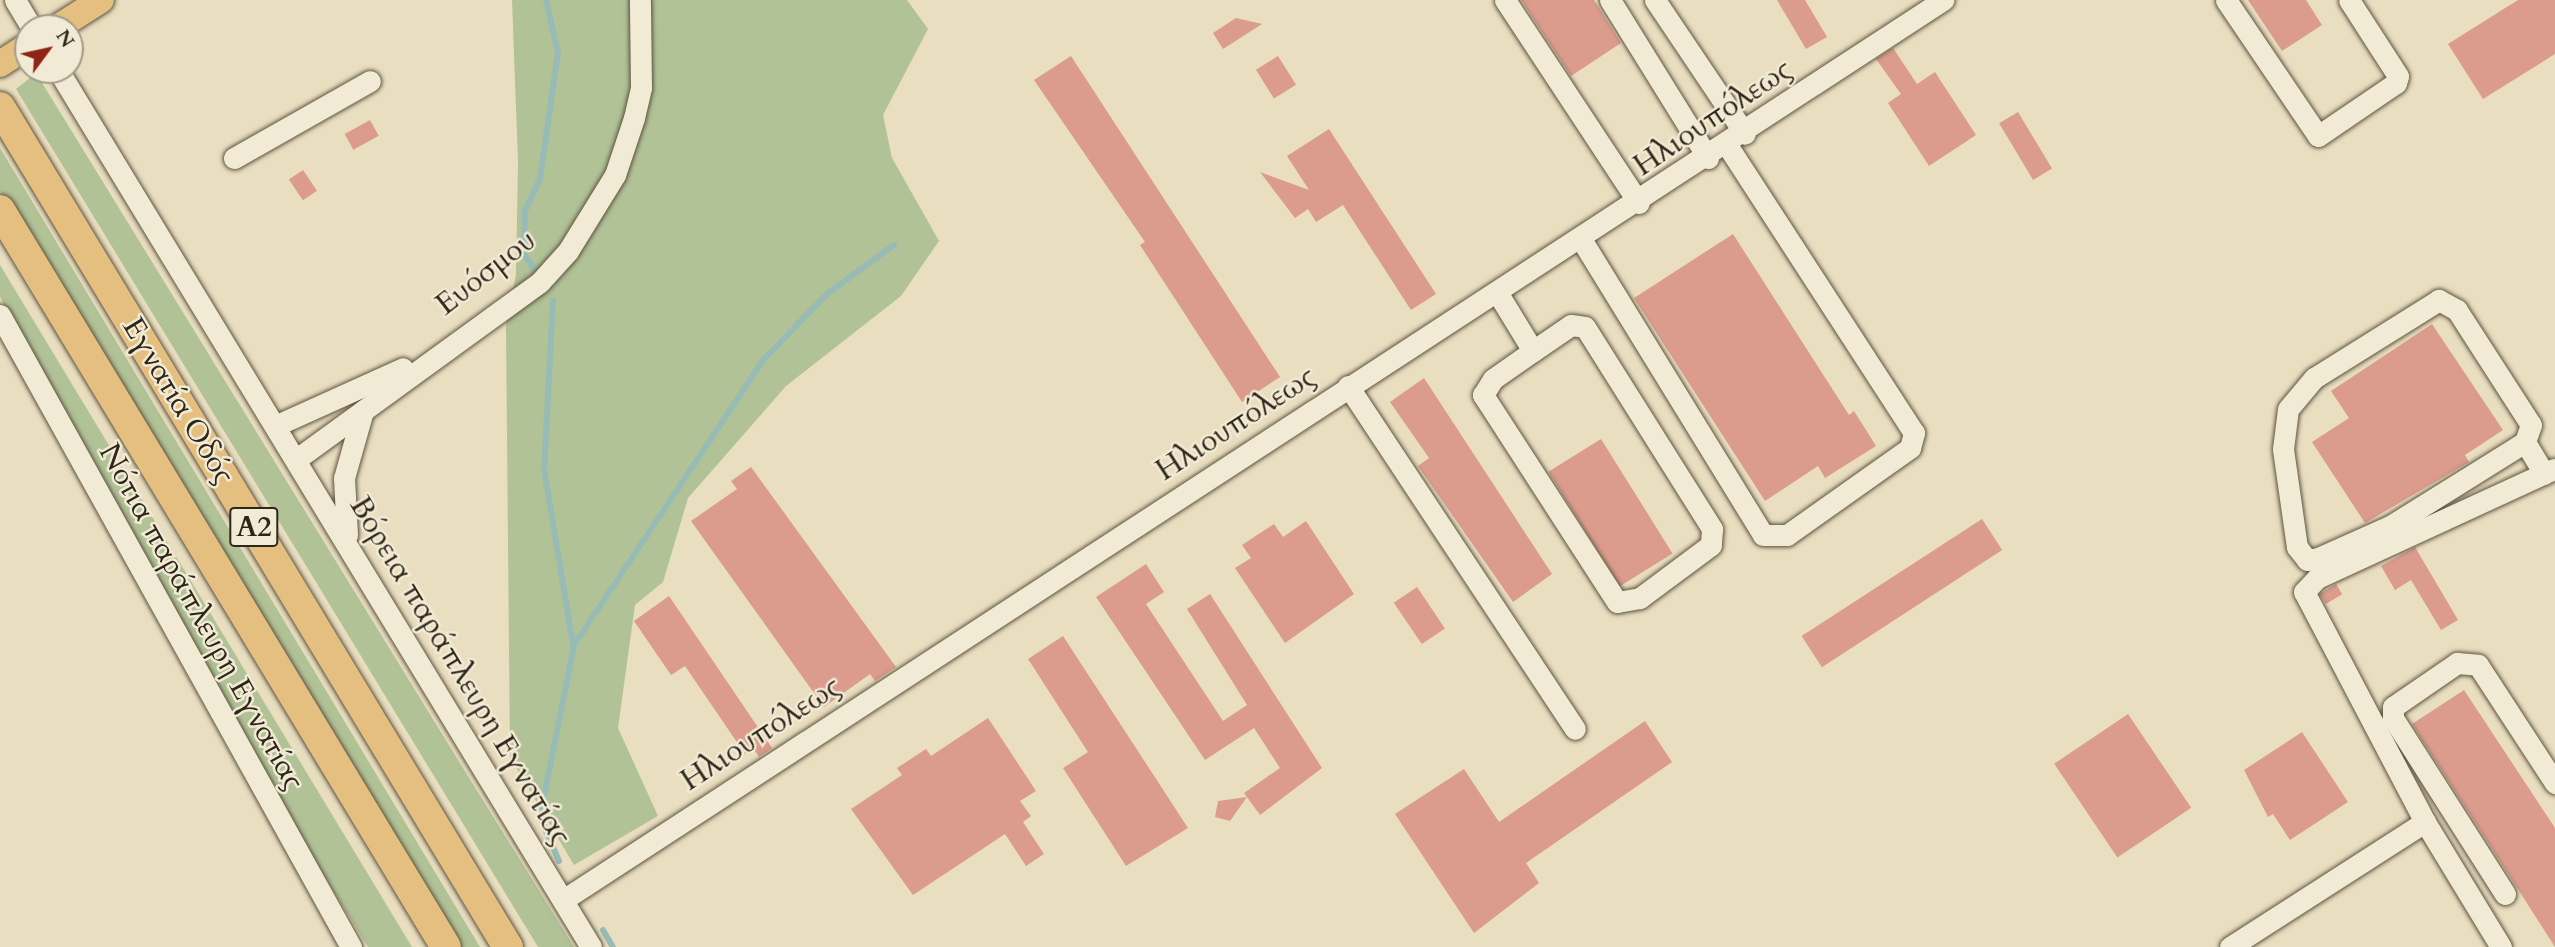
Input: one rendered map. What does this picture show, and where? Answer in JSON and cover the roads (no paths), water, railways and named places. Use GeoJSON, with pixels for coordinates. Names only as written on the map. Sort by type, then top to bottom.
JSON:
{"type":"FeatureCollection","features":[{"type":"Feature","properties":{"kind":"highway","name":"Εγνατία Οδός"},"geometry":{"type":"LineString","coordinates":[[0,107],[508,947]]}},
{"type":"Feature","properties":{"kind":"highway","name":"Εγνατία Οδός"},"geometry":{"type":"LineString","coordinates":[[0,210],[446,947]]}},
{"type":"Feature","properties":{"kind":"street","name":"Ευόσμου"},"geometry":{"type":"LineString","coordinates":[[431,356],[540,282],[594,215],[621,157],[641,88],[640,0]]}},
{"type":"Feature","properties":{"kind":"street"},"geometry":{"type":"LineString","coordinates":[[1505,0],[1639,203]]}},
{"type":"Feature","properties":{"kind":"street"},"geometry":{"type":"LineString","coordinates":[[1610,0],[1708,158]]}},
{"type":"Feature","properties":{"kind":"street"},"geometry":{"type":"LineString","coordinates":[[1581,239],[1763,535],[1787,535],[1910,448],[1914,433],[1655,0]]}},
{"type":"Feature","properties":{"kind":"street","name":"Ηλιουπόλεως"},"geometry":{"type":"LineString","coordinates":[[563,900],[1348,386],[1708,158],[1943,0]]}},
{"type":"Feature","properties":{"kind":"street"},"geometry":{"type":"LineString","coordinates":[[2226,0],[2318,136],[2396,83],[2349,0]]}},
{"type":"Feature","properties":{"kind":"street"},"geometry":{"type":"LineString","coordinates":[[234,158],[370,81]]}},
{"type":"Feature","properties":{"kind":"street","name":"Βόρεια παράπλευρη Εγνατίας"},"geometry":{"type":"LineString","coordinates":[[67,84],[298,458],[591,947]]}},
{"type":"Feature","properties":{"kind":"street"},"geometry":{"type":"LineString","coordinates":[[1497,292],[1533,351]]}},
{"type":"Feature","properties":{"kind":"street"},"geometry":{"type":"LineString","coordinates":[[2439,300],[2457,310],[2531,425],[2525,442],[2392,525],[2318,558],[2307,560],[2297,547],[2283,449],[2288,409],[2314,378],[2439,300]]}},
{"type":"Feature","properties":{"kind":"street","name":"Νότια παράπλευρη Εγνατίας"},"geometry":{"type":"LineString","coordinates":[[0,315],[351,947]]}},
{"type":"Feature","properties":{"kind":"street"},"geometry":{"type":"LineString","coordinates":[[1571,325],[1586,327],[1712,529],[1711,545],[1640,598],[1617,602],[1483,395],[1493,379],[1533,351],[1571,325]]}},
{"type":"Feature","properties":{"kind":"street"},"geometry":{"type":"LineString","coordinates":[[298,458],[363,411],[431,356]]}},
{"type":"Feature","properties":{"kind":"street"},"geometry":{"type":"LineString","coordinates":[[277,425],[431,356]]}},
{"type":"Feature","properties":{"kind":"street"},"geometry":{"type":"LineString","coordinates":[[1348,386],[1575,729]]}},
{"type":"Feature","properties":{"kind":"street"},"geometry":{"type":"LineString","coordinates":[[348,541],[344,478],[363,411]]}},
{"type":"Feature","properties":{"kind":"street"},"geometry":{"type":"LineString","coordinates":[[2501,947],[2425,822],[2304,592],[2317,578],[2549,472],[2525,442]]}},
{"type":"Feature","properties":{"kind":"street"},"geometry":{"type":"LineString","coordinates":[[2505,894],[2393,718],[2393,707],[2457,663],[2478,665],[2555,783]]}},
{"type":"Feature","properties":{"kind":"street"},"geometry":{"type":"LineString","coordinates":[[2230,947],[2425,822]]}},
{"type":"Feature","properties":{"kind":"waterway"},"geometry":{"type":"LineString","coordinates":[[534,269],[524,254],[525,211],[540,179],[558,53],[546,0]]}},
{"type":"Feature","properties":{"kind":"waterway"},"geometry":{"type":"LineString","coordinates":[[559,861],[540,817],[574,645],[765,358],[828,293],[894,245]]}},
{"type":"Feature","properties":{"kind":"waterway"},"geometry":{"type":"LineString","coordinates":[[553,300],[544,469],[573,645]]}},
{"type":"Feature","properties":{"kind":"waterway"},"geometry":{"type":"LineString","coordinates":[[603,930],[613,947]]}}]}
